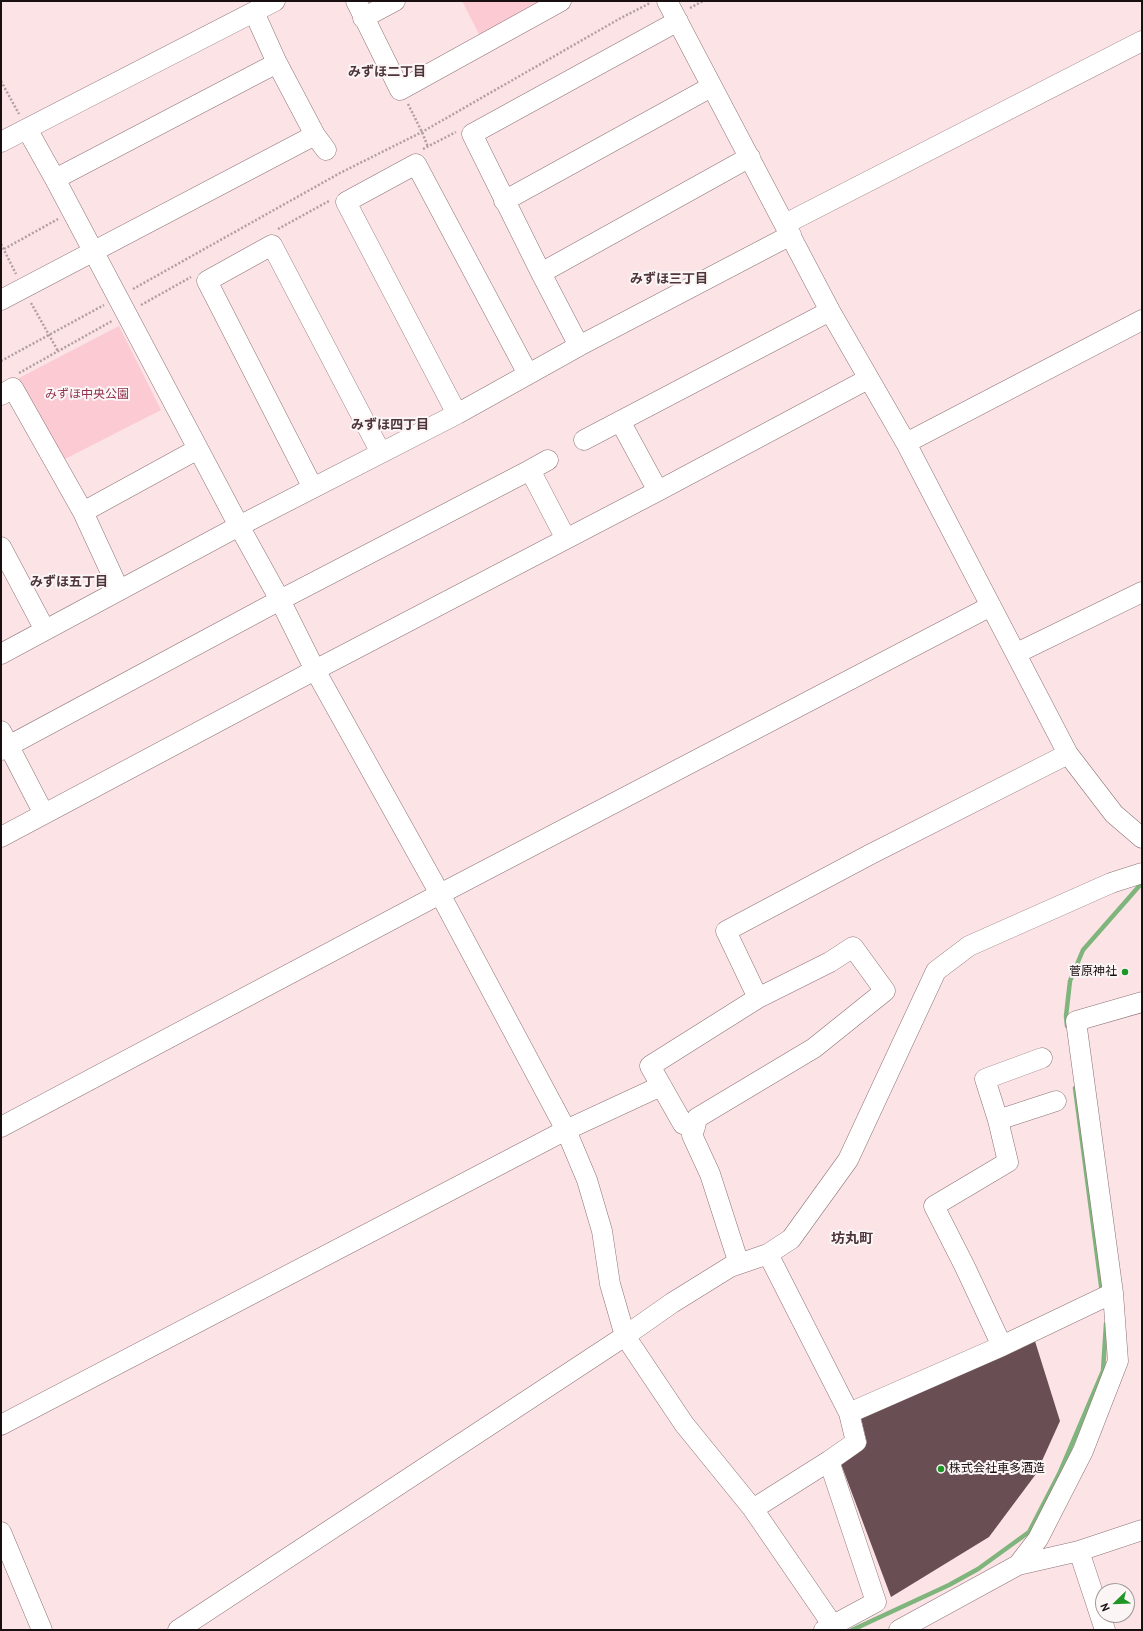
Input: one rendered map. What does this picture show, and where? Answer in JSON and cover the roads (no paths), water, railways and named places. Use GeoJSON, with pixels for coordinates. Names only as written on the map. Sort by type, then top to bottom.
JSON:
{"type":"FeatureCollection","features":[{"type":"Feature","properties":{"kind":"street"},"geometry":{"type":"LineString","coordinates":[[1,142],[274,1]]}},
{"type":"Feature","properties":{"kind":"street"},"geometry":{"type":"LineString","coordinates":[[395,1],[360,9],[400,90],[561,1]]}},
{"type":"Feature","properties":{"kind":"street"},"geometry":{"type":"LineString","coordinates":[[667,1],[830,311],[906,443],[1068,754],[1114,814],[1142,838]]}},
{"type":"Feature","properties":{"kind":"street"},"geometry":{"type":"LineString","coordinates":[[1,300],[93,253],[321,142],[277,63],[254,12]]}},
{"type":"Feature","properties":{"kind":"street"},"geometry":{"type":"LineString","coordinates":[[579,346],[504,201],[472,134],[678,21]]}},
{"type":"Feature","properties":{"kind":"street"},"geometry":{"type":"LineString","coordinates":[[1,654],[239,526],[458,414],[788,229],[1142,41]]}},
{"type":"Feature","properties":{"kind":"street"},"geometry":{"type":"LineString","coordinates":[[55,179],[277,63]]}},
{"type":"Feature","properties":{"kind":"street"},"geometry":{"type":"LineString","coordinates":[[504,201],[711,86]]}},
{"type":"Feature","properties":{"kind":"street"},"geometry":{"type":"LineString","coordinates":[[27,129],[280,600],[315,670],[440,894],[566,1130],[587,1180],[602,1231],[610,1284],[625,1336],[684,1424],[753,1509],[831,1628],[876,1602],[829,1461]]}},
{"type":"Feature","properties":{"kind":"street"},"geometry":{"type":"LineString","coordinates":[[541,273],[750,157]]}},
{"type":"Feature","properties":{"kind":"street"},"geometry":{"type":"LineString","coordinates":[[458,414],[346,202],[416,164],[528,374]]}},
{"type":"Feature","properties":{"kind":"street"},"geometry":{"type":"LineString","coordinates":[[313,488],[207,281],[272,244],[381,453]]}},
{"type":"Feature","properties":{"kind":"street"},"geometry":{"type":"LineString","coordinates":[[584,440],[830,311]]}},
{"type":"Feature","properties":{"kind":"street"},"geometry":{"type":"LineString","coordinates":[[906,443],[1142,320]]}},
{"type":"Feature","properties":{"kind":"street"},"geometry":{"type":"LineString","coordinates":[[1,836],[868,379]]}},
{"type":"Feature","properties":{"kind":"street"},"geometry":{"type":"LineString","coordinates":[[1,395],[13,388],[83,512],[119,590]]}},
{"type":"Feature","properties":{"kind":"street"},"geometry":{"type":"LineString","coordinates":[[620,421],[658,491]]}},
{"type":"Feature","properties":{"kind":"street"},"geometry":{"type":"LineString","coordinates":[[83,512],[198,449]]}},
{"type":"Feature","properties":{"kind":"street"},"geometry":{"type":"LineString","coordinates":[[44,814],[4,742],[548,460]]}},
{"type":"Feature","properties":{"kind":"street"},"geometry":{"type":"LineString","coordinates":[[530,470],[566,539]]}},
{"type":"Feature","properties":{"kind":"street"},"geometry":{"type":"LineString","coordinates":[[1,547],[45,630]]}},
{"type":"Feature","properties":{"kind":"street"},"geometry":{"type":"LineString","coordinates":[[1016,653],[1142,592]]}},
{"type":"Feature","properties":{"kind":"street"},"geometry":{"type":"LineString","coordinates":[[1,1127],[440,894],[991,606]]}},
{"type":"Feature","properties":{"kind":"street"},"geometry":{"type":"LineString","coordinates":[[758,998],[726,931],[864,857],[1068,754]]}},
{"type":"Feature","properties":{"kind":"street"},"geometry":{"type":"LineString","coordinates":[[178,1630],[625,1336],[672,1303],[730,1267],[768,1254],[790,1238],[848,1160],[936,971],[969,946],[1111,883],[1142,873]]}},
{"type":"Feature","properties":{"kind":"street"},"geometry":{"type":"LineString","coordinates":[[694,1127],[683,1124],[650,1066],[758,998],[830,962],[853,947],[885,992],[814,1048],[697,1118],[692,1135],[710,1174],[739,1264]]}},
{"type":"Feature","properties":{"kind":"street"},"geometry":{"type":"LineString","coordinates":[[1018,1565],[1038,1539],[1083,1451],[1118,1361],[1106,1296],[1076,1021],[1142,1002]]}},
{"type":"Feature","properties":{"kind":"street"},"geometry":{"type":"LineString","coordinates":[[1002,1346],[965,1267],[934,1206],[1008,1162],[986,1079],[1042,1058]]}},
{"type":"Feature","properties":{"kind":"street"},"geometry":{"type":"LineString","coordinates":[[1,1425],[566,1130],[661,1086]]}},
{"type":"Feature","properties":{"kind":"street"},"geometry":{"type":"LineString","coordinates":[[998,1120],[1056,1101]]}},
{"type":"Feature","properties":{"kind":"street"},"geometry":{"type":"LineString","coordinates":[[753,1509],[829,1461],[856,1442],[849,1413],[768,1254]]}},
{"type":"Feature","properties":{"kind":"street"},"geometry":{"type":"LineString","coordinates":[[849,1413],[1002,1346],[1106,1296]]}},
{"type":"Feature","properties":{"kind":"street"},"geometry":{"type":"LineString","coordinates":[[899,1630],[1018,1565],[1079,1551],[1142,1530]]}},
{"type":"Feature","properties":{"kind":"street"},"geometry":{"type":"LineString","coordinates":[[1,1532],[42,1630]]}},
{"type":"Feature","properties":{"kind":"street"},"geometry":{"type":"LineString","coordinates":[[1079,1551],[1105,1630]]}},
{"type":"Feature","properties":{"kind":"waterway"},"geometry":{"type":"LineString","coordinates":[[1067,1026],[1066,1016],[1070,981],[1083,950],[1141,884]]}},
{"type":"Feature","properties":{"kind":"waterway"},"geometry":{"type":"LineString","coordinates":[[1075,1088],[1102,1293]]}},
{"type":"Feature","properties":{"kind":"waterway"},"geometry":{"type":"LineString","coordinates":[[852,1630],[949,1585],[978,1569],[1029,1532],[1060,1472],[1103,1371],[1106,1324]]}},
{"type":"Feature","properties":{"kind":"place","name":"菅原神社"},"geometry":{"type":"Point","coordinates":[1125,972]}},
{"type":"Feature","properties":{"kind":"place","name":"株式会社車多酒造"},"geometry":{"type":"Point","coordinates":[941,1469]}},
{"type":"Feature","properties":{"kind":"district","name":"みずほ二丁目"},"geometry":{"type":"Point","coordinates":[387,72]}},
{"type":"Feature","properties":{"kind":"district","name":"みずほ三丁目"},"geometry":{"type":"Point","coordinates":[669,279]}},
{"type":"Feature","properties":{"kind":"district","name":"みずほ四丁目"},"geometry":{"type":"Point","coordinates":[390,425]}},
{"type":"Feature","properties":{"kind":"district","name":"みずほ五丁目"},"geometry":{"type":"Point","coordinates":[69,582]}},
{"type":"Feature","properties":{"kind":"district","name":"坊丸町"},"geometry":{"type":"Point","coordinates":[852,1239]}},
{"type":"Feature","properties":{"kind":"park label","name":"みずほ中央公園"},"geometry":{"type":"Point","coordinates":[87,395]}}]}
